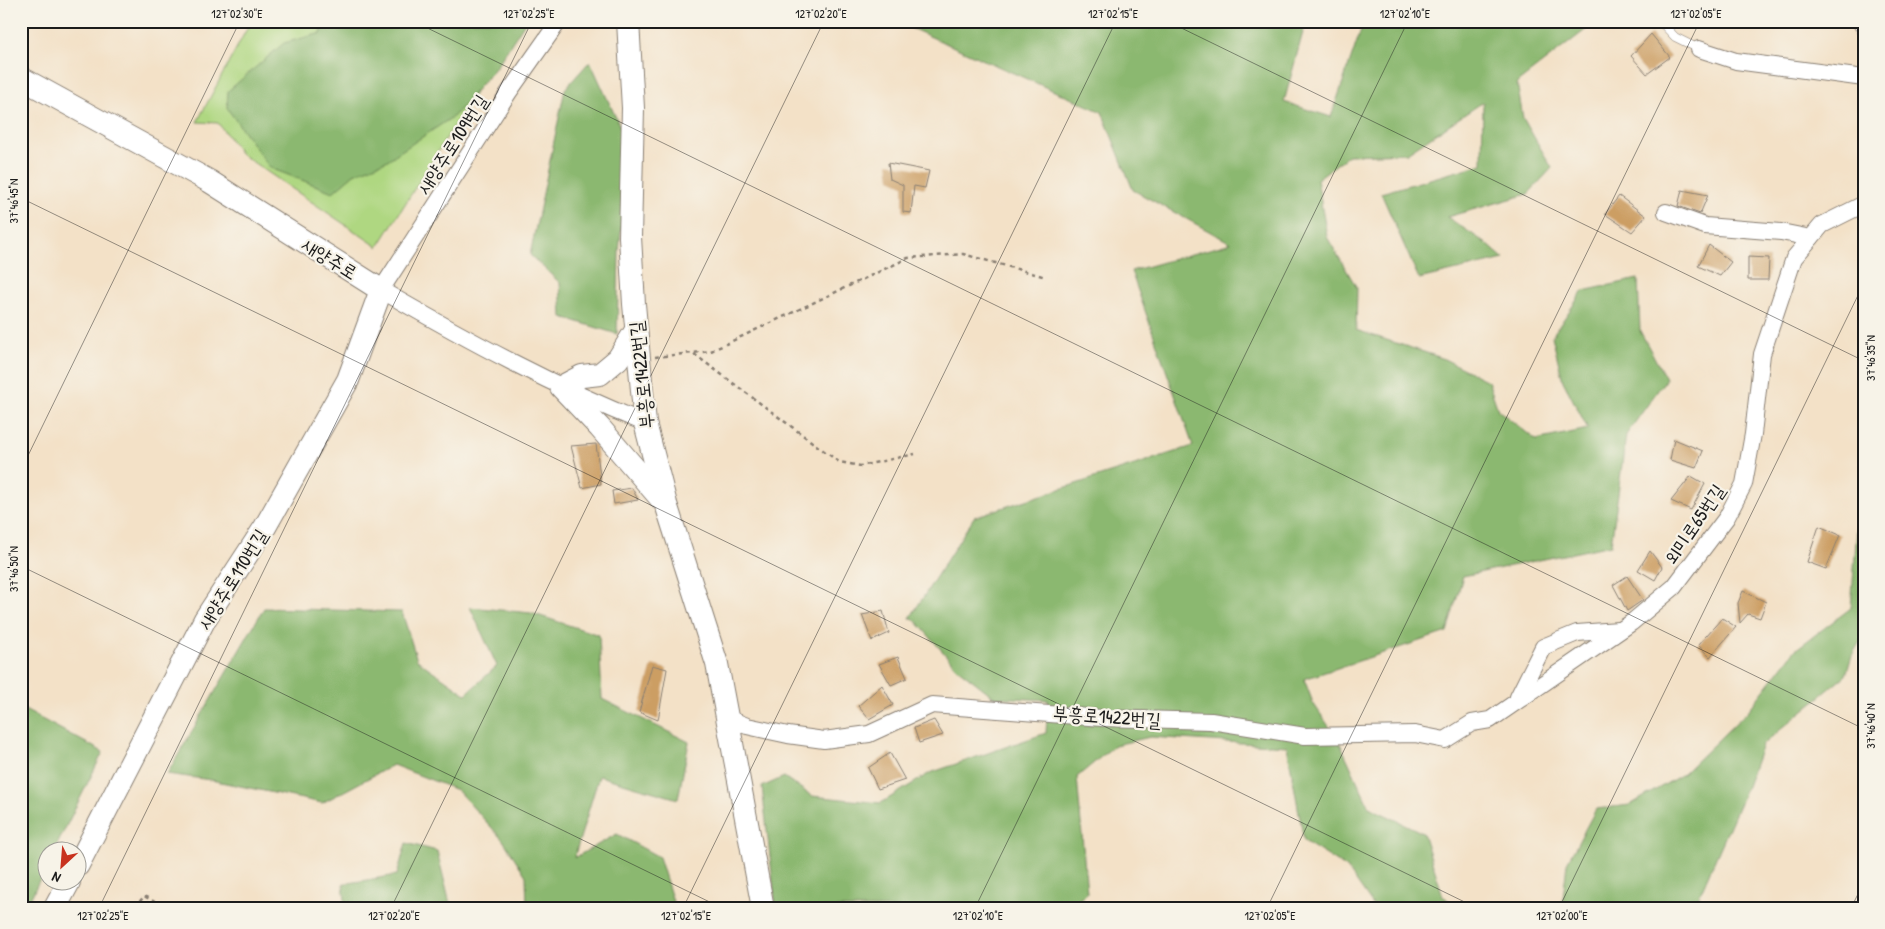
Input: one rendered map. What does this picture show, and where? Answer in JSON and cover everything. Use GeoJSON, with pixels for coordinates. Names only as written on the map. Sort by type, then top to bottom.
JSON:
{"type":"FeatureCollection","features":[{"type":"Feature","properties":{"kind":"street","name":"새양주로109번길"},"geometry":{"type":"LineString","coordinates":[[381,290],[510,92],[559,21]]}},
{"type":"Feature","properties":{"kind":"street","name":"부흥로1422번길"},"geometry":{"type":"LineString","coordinates":[[628,21],[633,108],[630,237],[645,423],[666,504],[718,664],[763,908]]}},
{"type":"Feature","properties":{"kind":"street"},"geometry":{"type":"LineString","coordinates":[[1860,21],[1864,27]]}},
{"type":"Feature","properties":{"kind":"street"},"geometry":{"type":"LineString","coordinates":[[1699,48],[1736,61],[1864,78]]}},
{"type":"Feature","properties":{"kind":"street","name":"새양주로"},"geometry":{"type":"LineString","coordinates":[[21,78],[209,181],[381,290],[492,354],[561,387],[645,423]]}},
{"type":"Feature","properties":{"kind":"street","name":"외미로65번길"},"geometry":{"type":"LineString","coordinates":[[1490,720],[1619,630],[1674,588],[1727,517],[1744,484],[1754,434],[1762,354],[1794,258],[1822,225],[1864,204]]}},
{"type":"Feature","properties":{"kind":"street"},"geometry":{"type":"LineString","coordinates":[[1666,212],[1704,226],[1782,232],[1811,238]]}},
{"type":"Feature","properties":{"kind":"street","name":"새양주로110번길"},"geometry":{"type":"LineString","coordinates":[[88,846],[206,619],[265,527],[348,380],[362,349],[381,290]]}},
{"type":"Feature","properties":{"kind":"street"},"geometry":{"type":"LineString","coordinates":[[636,330],[618,359],[600,374],[582,376],[561,387],[666,504]]}},
{"type":"Feature","properties":{"kind":"street"},"geometry":{"type":"LineString","coordinates":[[1518,699],[1542,647],[1577,633],[1619,630]]}},
{"type":"Feature","properties":{"kind":"street","name":"부흥로1422번길"},"geometry":{"type":"LineString","coordinates":[[727,718],[747,726],[788,735],[824,740],[869,734],[932,705],[1102,718],[1211,721],[1305,736],[1415,734],[1445,740],[1472,723],[1490,720]]}},
{"type":"Feature","properties":{"kind":"street"},"geometry":{"type":"LineString","coordinates":[[55,908],[64,892]]}},
{"type":"Feature","properties":{"kind":"lane"},"geometry":{"type":"LineString","coordinates":[[1660,21],[1675,38],[1699,48]]}},
{"type":"Feature","properties":{"kind":"path"},"geometry":{"type":"LineString","coordinates":[[639,358],[710,351],[908,258],[963,254],[1046,277]]}},
{"type":"Feature","properties":{"kind":"path"},"geometry":{"type":"LineString","coordinates":[[694,354],[839,462],[860,466],[915,454]]}},
{"type":"Feature","properties":{"kind":"path"},"geometry":{"type":"LineString","coordinates":[[135,908],[144,896],[166,908]]}},
{"type":"Feature","properties":{"kind":"green space"},"geometry":{"type":"Polygon","coordinates":[[[251,21],[520,21],[378,247],[241,154],[218,123],[197,122],[251,21]]]}},
{"type":"Feature","properties":{"kind":"green space"},"geometry":{"type":"Polygon","coordinates":[[[320,21],[526,21],[496,67],[454,116],[386,161],[354,174],[333,192],[270,168],[227,108],[228,91],[284,43],[322,33],[320,21]]]}},
{"type":"Feature","properties":{"kind":"green space"},"geometry":{"type":"Polygon","coordinates":[[[903,21],[1306,21],[1284,102],[1331,117],[1364,21],[1597,21],[1517,83],[1523,118],[1552,168],[1528,194],[1447,217],[1487,244],[1504,259],[1419,279],[1381,193],[1482,164],[1483,102],[1407,153],[1349,155],[1317,179],[1327,237],[1357,288],[1356,330],[1442,358],[1488,381],[1498,410],[1536,440],[1588,429],[1563,381],[1552,336],[1583,291],[1638,279],[1640,331],[1666,379],[1626,435],[1611,545],[1463,576],[1447,632],[1304,679],[1313,703],[1339,741],[1369,807],[1423,833],[1443,896],[1458,908],[1375,908],[1347,868],[1304,841],[1287,746],[1150,737],[1115,745],[1077,777],[1087,893],[1069,908],[776,908],[762,787],[784,777],[812,796],[881,803],[930,773],[1046,733],[1048,700],[994,697],[957,668],[916,621],[910,618],[974,517],[1193,446],[1131,271],[1231,243],[1133,190],[1102,112],[904,25],[903,21]]]}},
{"type":"Feature","properties":{"kind":"green space"},"geometry":{"type":"Polygon","coordinates":[[[590,61],[629,146],[619,252],[617,334],[562,317],[560,283],[530,255],[565,89],[590,61]]]}},
{"type":"Feature","properties":{"kind":"green space"},"geometry":{"type":"Polygon","coordinates":[[[1864,507],[1864,635],[1852,655],[1846,675],[1762,745],[1746,789],[1694,908],[1562,908],[1567,863],[1596,809],[1630,805],[1683,774],[1748,711],[1795,650],[1851,608],[1858,516],[1864,507]]]}},
{"type":"Feature","properties":{"kind":"green space"},"geometry":{"type":"Polygon","coordinates":[[[470,607],[531,613],[599,635],[602,699],[689,742],[678,799],[599,776],[574,858],[617,834],[659,857],[675,908],[527,908],[526,876],[503,840],[457,790],[393,765],[322,803],[211,780],[167,774],[264,608],[402,612],[417,660],[466,694],[497,666],[470,607]]]}},
{"type":"Feature","properties":{"kind":"green space"},"geometry":{"type":"Polygon","coordinates":[[[21,708],[103,752],[58,842],[38,842],[38,883],[26,908],[21,908],[21,708]]]}},
{"type":"Feature","properties":{"kind":"green space"},"geometry":{"type":"Polygon","coordinates":[[[406,843],[437,851],[451,908],[346,908],[343,884],[397,875],[406,843]]]}},
{"type":"Feature","properties":{"kind":"building"},"geometry":{"type":"Polygon","coordinates":[[[1651,34],[1670,57],[1647,74],[1631,56],[1651,34]]]}},
{"type":"Feature","properties":{"kind":"building"},"geometry":{"type":"Polygon","coordinates":[[[888,163],[929,171],[925,188],[914,186],[911,213],[903,212],[903,185],[890,179],[888,163]]]}},
{"type":"Feature","properties":{"kind":"building"},"geometry":{"type":"Polygon","coordinates":[[[1682,190],[1708,195],[1700,214],[1678,206],[1682,190]]]}},
{"type":"Feature","properties":{"kind":"building"},"geometry":{"type":"Polygon","coordinates":[[[1619,196],[1646,216],[1632,232],[1605,214],[1619,196]]]}},
{"type":"Feature","properties":{"kind":"building"},"geometry":{"type":"Polygon","coordinates":[[[1709,245],[1731,262],[1720,276],[1698,266],[1709,245]]]}},
{"type":"Feature","properties":{"kind":"building"},"geometry":{"type":"Polygon","coordinates":[[[1748,257],[1769,258],[1768,280],[1748,280],[1748,257]]]}},
{"type":"Feature","properties":{"kind":"building"},"geometry":{"type":"Polygon","coordinates":[[[1674,439],[1703,451],[1696,468],[1670,460],[1674,439]]]}},
{"type":"Feature","properties":{"kind":"building"},"geometry":{"type":"Polygon","coordinates":[[[596,444],[601,484],[582,488],[571,446],[596,444]]]}},
{"type":"Feature","properties":{"kind":"building"},"geometry":{"type":"Polygon","coordinates":[[[1691,476],[1705,484],[1691,510],[1671,501],[1691,476]]]}},
{"type":"Feature","properties":{"kind":"building"},"geometry":{"type":"Polygon","coordinates":[[[632,488],[638,500],[614,504],[612,491],[632,488]]]}},
{"type":"Feature","properties":{"kind":"building"},"geometry":{"type":"Polygon","coordinates":[[[1819,526],[1840,535],[1826,569],[1807,562],[1819,526]]]}},
{"type":"Feature","properties":{"kind":"building"},"geometry":{"type":"Polygon","coordinates":[[[1650,551],[1662,567],[1655,580],[1638,570],[1650,551]]]}},
{"type":"Feature","properties":{"kind":"building"},"geometry":{"type":"Polygon","coordinates":[[[1627,576],[1643,600],[1627,611],[1613,585],[1627,576]]]}},
{"type":"Feature","properties":{"kind":"building"},"geometry":{"type":"Polygon","coordinates":[[[1743,591],[1766,602],[1760,618],[1748,614],[1740,623],[1738,603],[1743,591]]]}},
{"type":"Feature","properties":{"kind":"building"},"geometry":{"type":"Polygon","coordinates":[[[883,611],[889,633],[872,641],[862,615],[883,611]]]}},
{"type":"Feature","properties":{"kind":"building"},"geometry":{"type":"Polygon","coordinates":[[[1722,618],[1736,627],[1710,657],[1698,645],[1722,618]]]}},
{"type":"Feature","properties":{"kind":"building"},"geometry":{"type":"Polygon","coordinates":[[[898,657],[907,678],[891,685],[879,664],[898,657]]]}},
{"type":"Feature","properties":{"kind":"building"},"geometry":{"type":"Polygon","coordinates":[[[652,665],[667,669],[658,720],[639,712],[652,665]]]}},
{"type":"Feature","properties":{"kind":"building"},"geometry":{"type":"Polygon","coordinates":[[[882,685],[893,705],[869,719],[858,706],[882,685]]]}},
{"type":"Feature","properties":{"kind":"building"},"geometry":{"type":"Polygon","coordinates":[[[934,720],[943,735],[919,743],[914,728],[934,720]]]}},
{"type":"Feature","properties":{"kind":"building"},"geometry":{"type":"Polygon","coordinates":[[[890,753],[905,780],[878,789],[868,768],[890,753]]]}}]}
